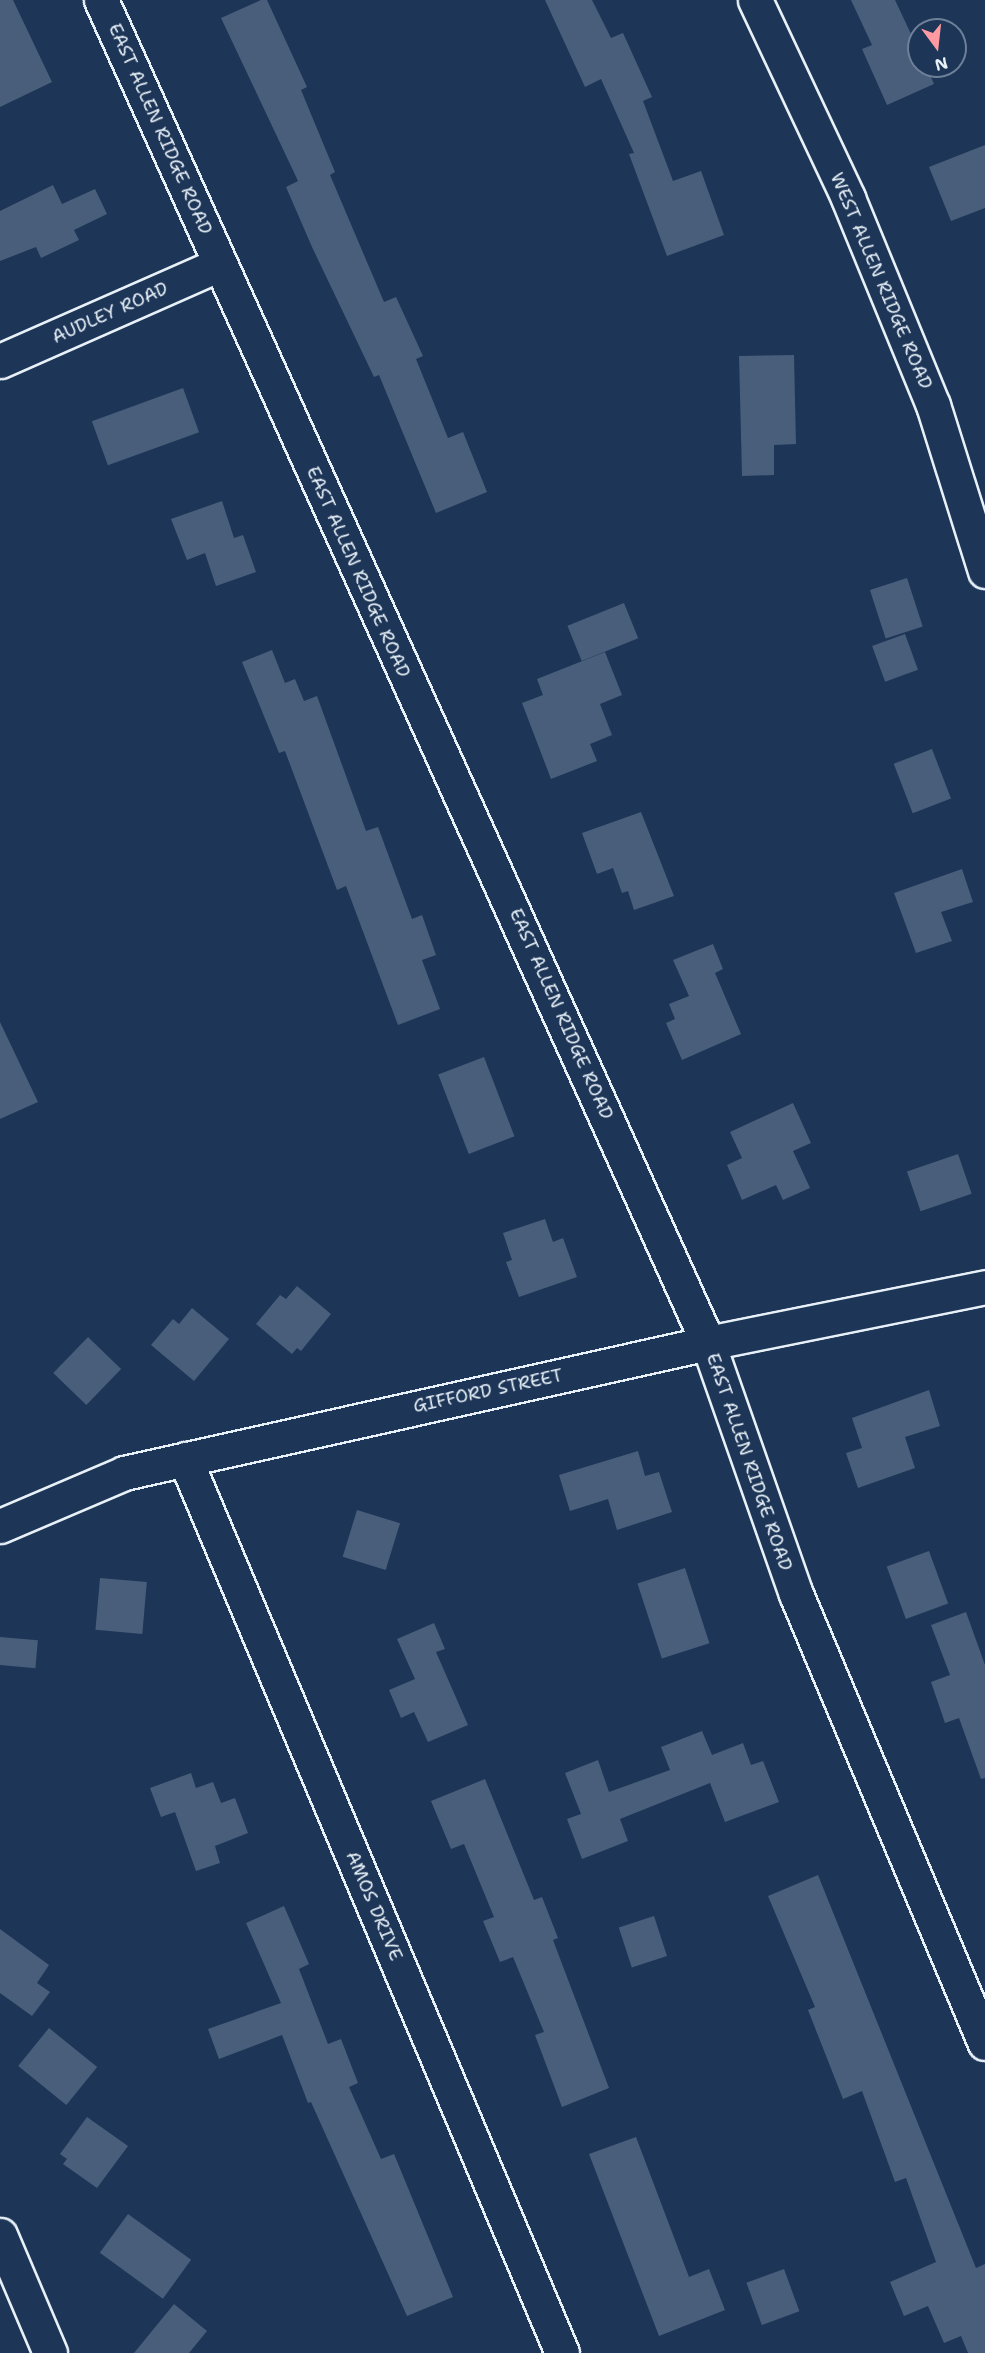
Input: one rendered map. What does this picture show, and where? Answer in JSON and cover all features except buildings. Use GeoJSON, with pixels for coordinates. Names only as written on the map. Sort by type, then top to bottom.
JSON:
{"type":"FeatureCollection","features":[{"type":"Feature","properties":{"kind":"street","name":"EAST ALLEN RIDGE ROAD"},"geometry":{"type":"LineString","coordinates":[[101,0],[708,1343],[796,1594],[985,2043]]}},
{"type":"Feature","properties":{"kind":"street","name":"WEST ALLEN RIDGE ROAD"},"geometry":{"type":"LineString","coordinates":[[755,0],[848,198],[933,405],[985,571]]}},
{"type":"Feature","properties":{"kind":"street","name":"AUDLEY ROAD"},"geometry":{"type":"LineString","coordinates":[[0,361],[220,264]]}},
{"type":"Feature","properties":{"kind":"street","name":"GIFFORD STREET"},"geometry":{"type":"LineString","coordinates":[[0,1526],[124,1473],[708,1343],[985,1287]]}},
{"type":"Feature","properties":{"kind":"street","name":"AMOS DRIVE"},"geometry":{"type":"LineString","coordinates":[[185,1459],[562,2353]]}},
{"type":"Feature","properties":{"kind":"street"},"geometry":{"type":"LineString","coordinates":[[0,2235],[50,2353]]}}]}
